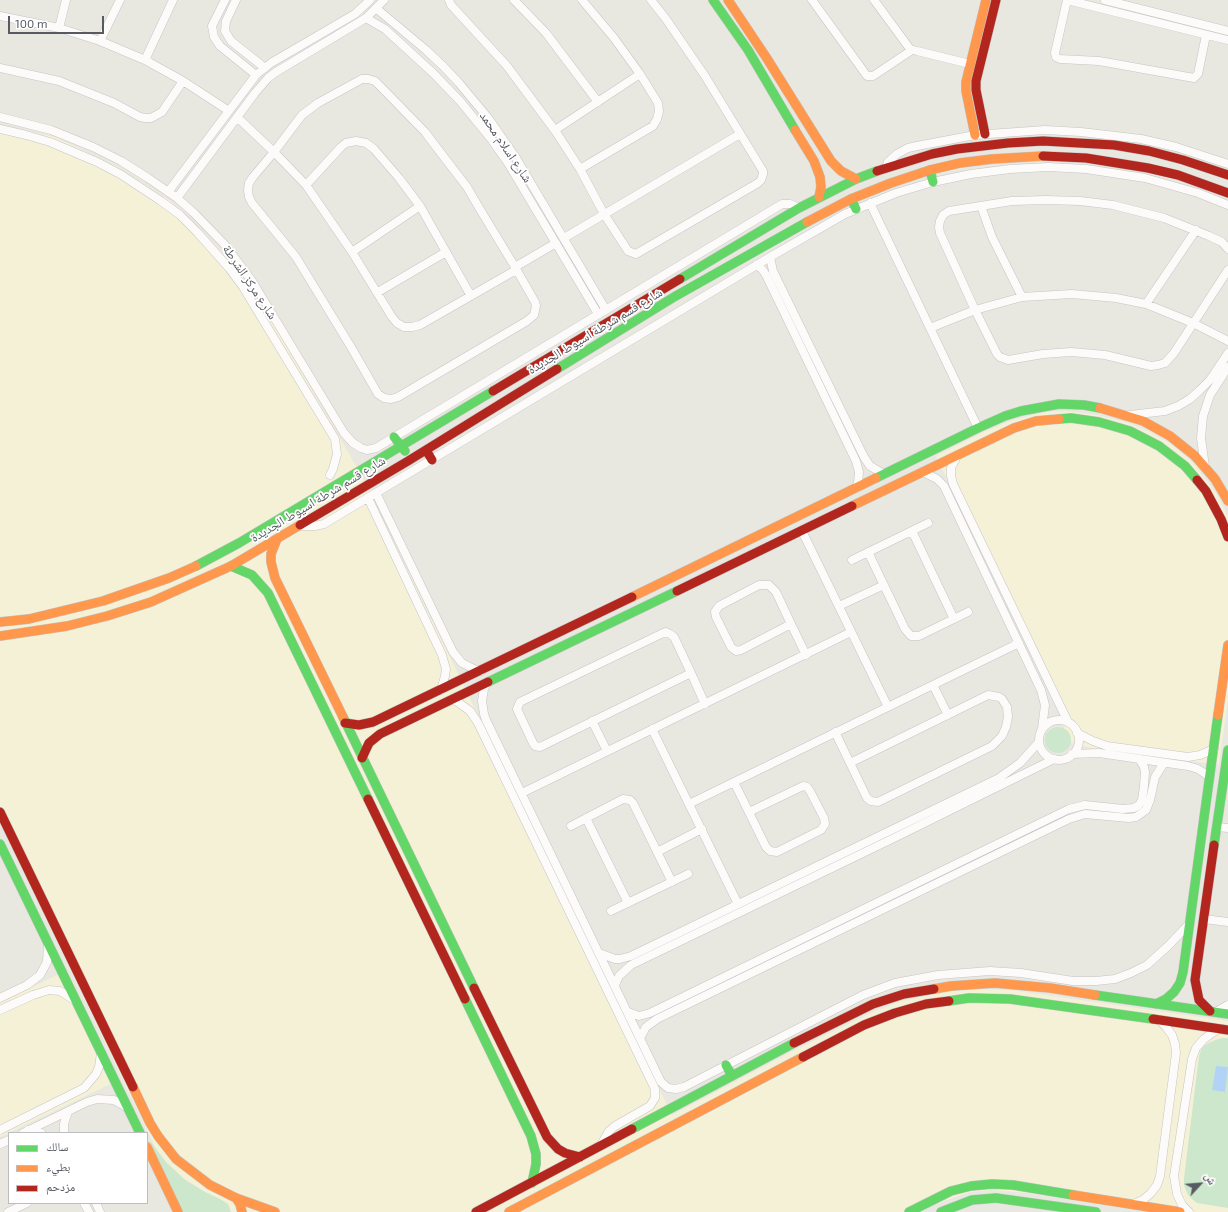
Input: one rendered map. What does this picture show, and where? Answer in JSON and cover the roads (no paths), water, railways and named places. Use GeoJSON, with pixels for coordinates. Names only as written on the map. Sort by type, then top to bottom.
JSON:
{"type":"FeatureCollection","features":[{"type":"Feature","properties":{"kind":"main road"},"geometry":{"type":"LineString","coordinates":[[713,0],[748,50],[814,161],[820,177],[819,198]]}},
{"type":"Feature","properties":{"kind":"main road"},"geometry":{"type":"LineString","coordinates":[[728,0],[831,161],[841,171],[856,179]]}},
{"type":"Feature","properties":{"kind":"main road"},"geometry":{"type":"LineString","coordinates":[[975,135],[966,88],[970,64],[986,0]]}},
{"type":"Feature","properties":{"kind":"main road"},"geometry":{"type":"LineString","coordinates":[[985,134],[976,84],[996,0]]}},
{"type":"Feature","properties":{"kind":"main road"},"geometry":{"type":"LineString","coordinates":[[981,20],[990,22]]}},
{"type":"Feature","properties":{"kind":"main road"},"geometry":{"type":"LineString","coordinates":[[1006,133],[1008,143]]}},
{"type":"Feature","properties":{"kind":"main road"},"geometry":{"type":"LineString","coordinates":[[1043,141],[1044,156]]}},
{"type":"Feature","properties":{"kind":"main road","name":"شارع قسم شرطة اسيوط الجديدة"},"geometry":{"type":"LineString","coordinates":[[0,622],[29,619],[121,596],[169,578],[198,565],[239,543],[799,208],[856,179],[886,168],[914,159],[951,150],[1008,143],[1043,141],[1078,142],[1149,151],[1183,160],[1228,175]]}},
{"type":"Feature","properties":{"kind":"main road","name":"شارع قسم شرطة اسيوط الجديدة"},"geometry":{"type":"LineString","coordinates":[[0,636],[67,626],[107,616],[172,594],[231,566],[408,461],[674,297],[755,253],[814,218],[851,199],[891,183],[930,170],[960,163],[992,159],[1044,156],[1094,159],[1148,168],[1178,175],[1228,193]]}},
{"type":"Feature","properties":{"kind":"main road"},"geometry":{"type":"LineString","coordinates":[[886,168],[891,183]]}},
{"type":"Feature","properties":{"kind":"main road"},"geometry":{"type":"LineString","coordinates":[[930,170],[933,182]]}},
{"type":"Feature","properties":{"kind":"main road"},"geometry":{"type":"LineString","coordinates":[[851,199],[856,209]]}},
{"type":"Feature","properties":{"kind":"main road"},"geometry":{"type":"LineString","coordinates":[[667,287],[674,297]]}},
{"type":"Feature","properties":{"kind":"main road"},"geometry":{"type":"LineString","coordinates":[[508,368],[514,378]]}},
{"type":"Feature","properties":{"kind":"main road"},"geometry":{"type":"LineString","coordinates":[[345,722],[359,724],[369,723],[481,671],[978,428],[1004,416],[1038,407],[1059,404],[1084,405],[1106,409],[1157,428],[1170,436],[1195,456],[1215,479],[1228,501]]}},
{"type":"Feature","properties":{"kind":"main road"},"geometry":{"type":"LineString","coordinates":[[1083,419],[1084,405]]}},
{"type":"Feature","properties":{"kind":"main road"},"geometry":{"type":"LineString","coordinates":[[362,758],[369,743],[376,737],[821,521],[1025,424],[1048,419],[1083,419],[1130,431],[1155,443],[1185,466],[1206,491],[1221,519],[1228,538]]}},
{"type":"Feature","properties":{"kind":"main road"},"geometry":{"type":"LineString","coordinates":[[441,422],[448,436]]}},
{"type":"Feature","properties":{"kind":"main road"},"geometry":{"type":"LineString","coordinates":[[394,437],[406,453],[408,461]]}},
{"type":"Feature","properties":{"kind":"main road"},"geometry":{"type":"LineString","coordinates":[[426,450],[432,460]]}},
{"type":"Feature","properties":{"kind":"main road"},"geometry":{"type":"LineString","coordinates":[[330,475],[335,485]]}},
{"type":"Feature","properties":{"kind":"main road"},"geometry":{"type":"LineString","coordinates":[[378,479],[380,491]]}},
{"type":"Feature","properties":{"kind":"main road"},"geometry":{"type":"LineString","coordinates":[[814,509],[821,521]]}},
{"type":"Feature","properties":{"kind":"main road"},"geometry":{"type":"LineString","coordinates":[[277,539],[271,554],[271,562],[275,578],[547,1137],[555,1146],[565,1153],[580,1157]]}},
{"type":"Feature","properties":{"kind":"main road"},"geometry":{"type":"LineString","coordinates":[[231,566],[252,575],[264,586],[268,593],[531,1136],[536,1154],[536,1164],[532,1182]]}},
{"type":"Feature","properties":{"kind":"main road"},"geometry":{"type":"LineString","coordinates":[[121,596],[119,602],[125,610]]}},
{"type":"Feature","properties":{"kind":"main road"},"geometry":{"type":"LineString","coordinates":[[103,601],[108,607],[109,611],[107,616]]}},
{"type":"Feature","properties":{"kind":"main road"},"geometry":{"type":"LineString","coordinates":[[570,627],[576,640]]}},
{"type":"Feature","properties":{"kind":"main road"},"geometry":{"type":"LineString","coordinates":[[1156,1004],[1166,999],[1177,988],[1182,978],[1228,645]]}},
{"type":"Feature","properties":{"kind":"main road"},"geometry":{"type":"LineString","coordinates":[[1213,1012],[1202,1004],[1196,990],[1195,980],[1228,750]]}},
{"type":"Feature","properties":{"kind":"main road"},"geometry":{"type":"LineString","coordinates":[[1207,797],[1221,799]]}},
{"type":"Feature","properties":{"kind":"main road"},"geometry":{"type":"LineString","coordinates":[[0,812],[150,1123],[158,1136],[176,1158],[198,1178],[222,1192],[275,1212]]}},
{"type":"Feature","properties":{"kind":"main road"},"geometry":{"type":"LineString","coordinates":[[0,844],[140,1132]]}},
{"type":"Feature","properties":{"kind":"main road"},"geometry":{"type":"LineString","coordinates":[[10,864],[22,858]]}},
{"type":"Feature","properties":{"kind":"main road"},"geometry":{"type":"LineString","coordinates":[[402,870],[414,864]]}},
{"type":"Feature","properties":{"kind":"main road"},"geometry":{"type":"LineString","coordinates":[[1184,963],[1197,966]]}},
{"type":"Feature","properties":{"kind":"main road"},"geometry":{"type":"LineString","coordinates":[[1050,988],[1052,978]]}},
{"type":"Feature","properties":{"kind":"main road"},"geometry":{"type":"LineString","coordinates":[[476,1212],[768,1056],[873,1004],[904,994],[936,987],[995,983],[1050,988],[1228,1014]]}},
{"type":"Feature","properties":{"kind":"main road"},"geometry":{"type":"LineString","coordinates":[[509,1212],[776,1071],[880,1019],[911,1008],[956,999],[1010,999],[1223,1030]]}},
{"type":"Feature","properties":{"kind":"main road"},"geometry":{"type":"LineString","coordinates":[[768,1056],[776,1071]]}},
{"type":"Feature","properties":{"kind":"main road"},"geometry":{"type":"LineString","coordinates":[[726,1065],[732,1076]]}},
{"type":"Feature","properties":{"kind":"main road"},"geometry":{"type":"LineString","coordinates":[[601,1146],[608,1159]]}},
{"type":"Feature","properties":{"kind":"main road"},"geometry":{"type":"LineString","coordinates":[[148,1149],[178,1212]]}},
{"type":"Feature","properties":{"kind":"main road"},"geometry":{"type":"LineString","coordinates":[[909,1212],[951,1191],[971,1186],[992,1184],[1013,1185],[1180,1212]]}},
{"type":"Feature","properties":{"kind":"main road"},"geometry":{"type":"LineString","coordinates":[[236,1198],[242,1212]]}},
{"type":"Feature","properties":{"kind":"main road"},"geometry":{"type":"LineString","coordinates":[[942,1212],[960,1204],[984,1198],[1009,1199],[1078,1211],[1096,1212]]}},
{"type":"Feature","properties":{"kind":"street"},"geometry":{"type":"LineString","coordinates":[[59,28],[66,0]]}},
{"type":"Feature","properties":{"kind":"street"},"geometry":{"type":"LineString","coordinates":[[100,41],[120,0]]}},
{"type":"Feature","properties":{"kind":"street"},"geometry":{"type":"LineString","coordinates":[[145,60],[173,0]]}},
{"type":"Feature","properties":{"kind":"street"},"geometry":{"type":"LineString","coordinates":[[225,0],[212,26],[214,37],[220,46],[256,75]]}},
{"type":"Feature","properties":{"kind":"street"},"geometry":{"type":"LineString","coordinates":[[236,0],[226,21],[225,32],[231,41],[265,68]]}},
{"type":"Feature","properties":{"kind":"street"},"geometry":{"type":"LineString","coordinates":[[168,192],[256,75],[265,68],[347,19],[370,0]]}},
{"type":"Feature","properties":{"kind":"street"},"geometry":{"type":"LineString","coordinates":[[177,198],[237,116],[268,78],[366,18],[377,9],[384,0]]}},
{"type":"Feature","properties":{"kind":"street"},"geometry":{"type":"LineString","coordinates":[[449,0],[451,5],[507,66],[555,130],[580,169],[604,214],[628,251],[633,254],[638,254],[761,180],[763,174],[763,171],[705,76],[651,0]]}},
{"type":"Feature","properties":{"kind":"street"},"geometry":{"type":"LineString","coordinates":[[514,0],[546,34],[598,102]]}},
{"type":"Feature","properties":{"kind":"street"},"geometry":{"type":"LineString","coordinates":[[580,169],[653,126],[659,111],[658,103],[640,74],[614,38],[582,0]]}},
{"type":"Feature","properties":{"kind":"street"},"geometry":{"type":"LineString","coordinates":[[812,0],[867,76],[873,76],[912,50]]}},
{"type":"Feature","properties":{"kind":"street"},"geometry":{"type":"LineString","coordinates":[[874,0],[906,45],[912,50],[970,64]]}},
{"type":"Feature","properties":{"kind":"street"},"geometry":{"type":"LineString","coordinates":[[1206,35],[1198,74],[1194,78],[1102,61],[1060,59],[1056,57],[1055,53],[1067,0],[1228,40]]}},
{"type":"Feature","properties":{"kind":"street"},"geometry":{"type":"LineString","coordinates":[[1105,0],[1228,31]]}},
{"type":"Feature","properties":{"kind":"street","name":"شارع اسلام محمد"},"geometry":{"type":"LineString","coordinates":[[377,9],[426,50],[474,101],[507,145],[606,310]]}},
{"type":"Feature","properties":{"kind":"street"},"geometry":{"type":"LineString","coordinates":[[0,16],[59,28],[100,41],[145,60],[229,111]]}},
{"type":"Feature","properties":{"kind":"street","name":"شارع اسلام محمد"},"geometry":{"type":"LineString","coordinates":[[366,18],[378,24],[391,34],[433,73],[484,129],[506,158],[598,314]]}},
{"type":"Feature","properties":{"kind":"street"},"geometry":{"type":"LineString","coordinates":[[347,19],[352,27]]}},
{"type":"Feature","properties":{"kind":"street"},"geometry":{"type":"LineString","coordinates":[[1187,30],[1189,21]]}},
{"type":"Feature","properties":{"kind":"street"},"geometry":{"type":"LineString","coordinates":[[0,68],[59,81],[145,118],[157,116],[162,112],[183,82]]}},
{"type":"Feature","properties":{"kind":"street"},"geometry":{"type":"LineString","coordinates":[[555,130],[640,74]]}},
{"type":"Feature","properties":{"kind":"street"},"geometry":{"type":"LineString","coordinates":[[362,79],[375,81],[424,132],[467,187],[535,302],[536,310],[531,318],[398,397],[391,399],[384,398],[378,394],[348,341],[296,257],[252,203],[249,197],[249,183],[274,152],[298,118],[312,106],[362,79]]}},
{"type":"Feature","properties":{"kind":"street"},"geometry":{"type":"LineString","coordinates":[[247,87],[255,93]]}},
{"type":"Feature","properties":{"kind":"street"},"geometry":{"type":"LineString","coordinates":[[237,116],[306,185],[352,252],[392,317],[397,323],[404,326],[412,327],[420,325],[471,296],[556,243]]}},
{"type":"Feature","properties":{"kind":"street","name":"شارع مركز الشرطة"},"geometry":{"type":"LineString","coordinates":[[0,117],[28,123],[72,138],[121,161],[177,198],[210,228],[240,262],[348,438],[361,448],[367,450],[373,449],[394,437]]}},
{"type":"Feature","properties":{"kind":"street","name":"شارع مركز الشرطة"},"geometry":{"type":"LineString","coordinates":[[0,130],[26,134],[74,152],[114,171],[142,188],[180,215],[197,232],[243,287],[335,439],[337,446],[336,462],[330,475]]}},
{"type":"Feature","properties":{"kind":"street"},"geometry":{"type":"LineString","coordinates":[[886,168],[891,157],[902,151],[949,139],[985,134],[1046,130],[1081,132],[1141,139],[1176,147],[1228,164]]}},
{"type":"Feature","properties":{"kind":"street"},"geometry":{"type":"LineString","coordinates":[[564,238],[740,134]]}},
{"type":"Feature","properties":{"kind":"street"},"geometry":{"type":"LineString","coordinates":[[306,185],[346,143],[356,141],[366,143],[374,149],[399,178],[420,206],[471,296]]}},
{"type":"Feature","properties":{"kind":"street"},"geometry":{"type":"LineString","coordinates":[[299,526],[321,525],[756,265],[834,220],[856,209],[896,193],[933,182],[971,174],[1010,169],[1048,167],[1116,172],[1198,193],[1228,205]]}},
{"type":"Feature","properties":{"kind":"street"},"geometry":{"type":"LineString","coordinates":[[142,188],[148,178]]}},
{"type":"Feature","properties":{"kind":"street"},"geometry":{"type":"LineString","coordinates":[[531,200],[538,196]]}},
{"type":"Feature","properties":{"kind":"street"},"geometry":{"type":"LineString","coordinates":[[1228,249],[1222,242],[1170,220],[1139,211],[1086,202],[1046,200],[1012,201],[949,211],[943,215],[939,227],[940,233],[975,310],[997,354],[1008,360],[1054,353],[1088,353],[1122,358],[1151,366],[1158,365],[1170,358],[1228,270]]}},
{"type":"Feature","properties":{"kind":"street"},"geometry":{"type":"LineString","coordinates":[[870,203],[978,428]]}},
{"type":"Feature","properties":{"kind":"street"},"geometry":{"type":"LineString","coordinates":[[394,437],[782,204],[790,204],[799,208]]}},
{"type":"Feature","properties":{"kind":"street"},"geometry":{"type":"LineString","coordinates":[[352,252],[420,206]]}},
{"type":"Feature","properties":{"kind":"street"},"geometry":{"type":"LineString","coordinates":[[981,206],[992,237],[1022,298]]}},
{"type":"Feature","properties":{"kind":"street"},"geometry":{"type":"LineString","coordinates":[[1146,304],[1196,230]]}},
{"type":"Feature","properties":{"kind":"street"},"geometry":{"type":"LineString","coordinates":[[378,292],[446,252]]}},
{"type":"Feature","properties":{"kind":"street"},"geometry":{"type":"LineString","coordinates":[[770,257],[774,273],[864,457],[870,466],[884,474]]}},
{"type":"Feature","properties":{"kind":"street"},"geometry":{"type":"LineString","coordinates":[[756,265],[762,269],[766,275],[856,461],[859,472],[856,488]]}},
{"type":"Feature","properties":{"kind":"street"},"geometry":{"type":"LineString","coordinates":[[930,328],[975,310],[1022,298],[1051,294],[1097,295],[1146,304],[1193,323],[1228,341]]}},
{"type":"Feature","properties":{"kind":"street"},"geometry":{"type":"LineString","coordinates":[[1128,416],[1165,411],[1178,406],[1198,392],[1210,380],[1228,353]]}},
{"type":"Feature","properties":{"kind":"street"},"geometry":{"type":"LineString","coordinates":[[1205,467],[1201,438],[1203,416],[1208,399],[1228,367]]}},
{"type":"Feature","properties":{"kind":"street"},"geometry":{"type":"LineString","coordinates":[[1198,392],[1208,399]]}},
{"type":"Feature","properties":{"kind":"street"},"geometry":{"type":"LineString","coordinates":[[599,953],[609,958],[626,958],[704,925],[894,838],[1054,759],[1064,759],[1075,751],[1078,742],[1075,729],[1068,722],[1037,660],[952,480],[951,468],[957,456]]}},
{"type":"Feature","properties":{"kind":"street"},"geometry":{"type":"LineString","coordinates":[[615,985],[619,976],[631,965],[704,925],[738,904],[1005,775],[1026,758],[1039,742],[1044,711],[1044,700],[1041,690],[944,486],[937,479],[923,472]]}},
{"type":"Feature","properties":{"kind":"street"},"geometry":{"type":"LineString","coordinates":[[380,491],[453,652],[462,663],[481,671]]}},
{"type":"Feature","properties":{"kind":"street"},"geometry":{"type":"LineString","coordinates":[[368,498],[442,655],[446,669],[441,690]]}},
{"type":"Feature","properties":{"kind":"street"},"geometry":{"type":"LineString","coordinates":[[852,560],[928,524]]}},
{"type":"Feature","properties":{"kind":"street"},"geometry":{"type":"LineString","coordinates":[[966,533],[975,530]]}},
{"type":"Feature","properties":{"kind":"street"},"geometry":{"type":"LineString","coordinates":[[802,531],[888,707]]}},
{"type":"Feature","properties":{"kind":"street"},"geometry":{"type":"LineString","coordinates":[[912,531],[954,619]]}},
{"type":"Feature","properties":{"kind":"street"},"geometry":{"type":"LineString","coordinates":[[868,552],[905,629],[911,636],[919,636],[968,612]]}},
{"type":"Feature","properties":{"kind":"street"},"geometry":{"type":"LineString","coordinates":[[791,624],[741,650],[736,651],[731,647],[715,612],[719,606],[760,585],[766,584],[774,589],[806,654]]}},
{"type":"Feature","properties":{"kind":"street"},"geometry":{"type":"LineString","coordinates":[[839,606],[884,585]]}},
{"type":"Feature","properties":{"kind":"street"},"geometry":{"type":"LineString","coordinates":[[691,673],[538,747],[532,743],[518,712],[517,706],[520,702],[663,632],[674,637],[691,673],[705,704]]}},
{"type":"Feature","properties":{"kind":"street"},"geometry":{"type":"LineString","coordinates":[[522,793],[852,632]]}},
{"type":"Feature","properties":{"kind":"street"},"geometry":{"type":"LineString","coordinates":[[689,804],[1019,643]]}},
{"type":"Feature","properties":{"kind":"street"},"geometry":{"type":"LineString","coordinates":[[1028,664],[1037,660]]}},
{"type":"Feature","properties":{"kind":"street"},"geometry":{"type":"LineString","coordinates":[[486,683],[482,701],[484,714],[628,1012],[640,1038],[657,1083],[655,1098],[650,1106],[614,1126],[609,1131],[601,1146]]}},
{"type":"Feature","properties":{"kind":"street"},"geometry":{"type":"LineString","coordinates":[[933,685],[948,715]]}},
{"type":"Feature","properties":{"kind":"street"},"geometry":{"type":"LineString","coordinates":[[835,732],[850,763],[867,798],[873,802],[878,802],[987,749],[996,743],[1002,736],[1006,727],[1008,717],[1007,707],[999,697],[992,695],[985,696],[850,763]]}},
{"type":"Feature","properties":{"kind":"street"},"geometry":{"type":"LineString","coordinates":[[453,700],[465,706],[475,717],[559,890],[657,1083],[668,1088],[676,1089],[684,1087],[863,995],[895,983],[931,976],[990,971],[1021,973],[1073,981],[1116,979],[1147,965],[1189,924]]}},
{"type":"Feature","properties":{"kind":"street"},"geometry":{"type":"LineString","coordinates":[[1042,729],[1049,722],[1063,720],[1068,722]]}},
{"type":"Feature","properties":{"kind":"street"},"geometry":{"type":"LineString","coordinates":[[592,721],[607,751]]}},
{"type":"Feature","properties":{"kind":"street"},"geometry":{"type":"LineString","coordinates":[[652,729],[738,904]]}},
{"type":"Feature","properties":{"kind":"street"},"geometry":{"type":"LineString","coordinates":[[1077,734],[1107,746],[1188,758],[1214,749]]}},
{"type":"Feature","properties":{"kind":"street"},"geometry":{"type":"LineString","coordinates":[[1039,742],[1044,753],[1054,759]]}},
{"type":"Feature","properties":{"kind":"street"},"geometry":{"type":"LineString","coordinates":[[1072,754],[1098,753],[1193,767],[1210,777]]}},
{"type":"Feature","properties":{"kind":"street"},"geometry":{"type":"LineString","coordinates":[[497,763],[505,759]]}},
{"type":"Feature","properties":{"kind":"street"},"geometry":{"type":"LineString","coordinates":[[640,1038],[646,1027],[657,1019],[1069,809],[1085,805],[1123,809],[1134,808],[1139,805],[1142,800],[1144,786],[1145,772],[1139,759]]}},
{"type":"Feature","properties":{"kind":"street"},"geometry":{"type":"LineString","coordinates":[[628,1012],[638,1016],[646,1015],[1077,816],[1093,814],[1129,818],[1136,817],[1146,810],[1150,800],[1155,777],[1164,763]]}},
{"type":"Feature","properties":{"kind":"street"},"geometry":{"type":"LineString","coordinates":[[734,782],[766,847],[772,852],[777,852],[821,830],[825,824],[824,818],[810,791],[805,786],[799,787],[749,812]]}},
{"type":"Feature","properties":{"kind":"street"},"geometry":{"type":"LineString","coordinates":[[571,826],[623,800],[630,800],[634,805],[672,882]]}},
{"type":"Feature","properties":{"kind":"street"},"geometry":{"type":"LineString","coordinates":[[586,818],[628,903]]}},
{"type":"Feature","properties":{"kind":"street"},"geometry":{"type":"LineString","coordinates":[[1217,827],[1228,828]]}},
{"type":"Feature","properties":{"kind":"street"},"geometry":{"type":"LineString","coordinates":[[657,852],[702,829]]}},
{"type":"Feature","properties":{"kind":"street"},"geometry":{"type":"LineString","coordinates":[[890,830],[894,838]]}},
{"type":"Feature","properties":{"kind":"street"},"geometry":{"type":"LineString","coordinates":[[611,911],[688,874]]}},
{"type":"Feature","properties":{"kind":"street"},"geometry":{"type":"LineString","coordinates":[[559,890],[567,886]]}},
{"type":"Feature","properties":{"kind":"street"},"geometry":{"type":"LineString","coordinates":[[1204,919],[1228,922]]}},
{"type":"Feature","properties":{"kind":"street"},"geometry":{"type":"LineString","coordinates":[[0,998],[27,985],[37,978],[43,971],[47,962],[48,944]]}},
{"type":"Feature","properties":{"kind":"street"},"geometry":{"type":"LineString","coordinates":[[37,978],[43,991]]}},
{"type":"Feature","properties":{"kind":"street"},"geometry":{"type":"LineString","coordinates":[[0,1010],[43,991],[52,990],[60,991],[76,1002]]}},
{"type":"Feature","properties":{"kind":"street"},"geometry":{"type":"LineString","coordinates":[[1213,1012],[1228,1005]]}},
{"type":"Feature","properties":{"kind":"street"},"geometry":{"type":"LineString","coordinates":[[1133,1204],[1143,1200],[1151,1193],[1157,1185],[1160,1176],[1176,1053],[1172,1035],[1159,1020]]}},
{"type":"Feature","properties":{"kind":"street"},"geometry":{"type":"LineString","coordinates":[[1189,1212],[1182,1205],[1177,1194],[1174,1176],[1192,1059],[1196,1048],[1204,1039],[1223,1030]]}},
{"type":"Feature","properties":{"kind":"street"},"geometry":{"type":"LineString","coordinates":[[26,1132],[68,1111],[94,1091],[101,1053]]}},
{"type":"Feature","properties":{"kind":"street"},"geometry":{"type":"LineString","coordinates":[[0,1130],[80,1091],[94,1091],[128,1108]]}},
{"type":"Feature","properties":{"kind":"street"},"geometry":{"type":"LineString","coordinates":[[64,1132],[64,1124],[68,1111]]}},
{"type":"Feature","properties":{"kind":"street"},"geometry":{"type":"LineString","coordinates":[[8,1212],[26,1204]]}},
{"type":"Feature","properties":{"kind":"water"},"geometry":{"type":"Polygon","coordinates":[[[1216,1066],[1228,1067],[1225,1092],[1212,1090],[1216,1066]]]}}]}
